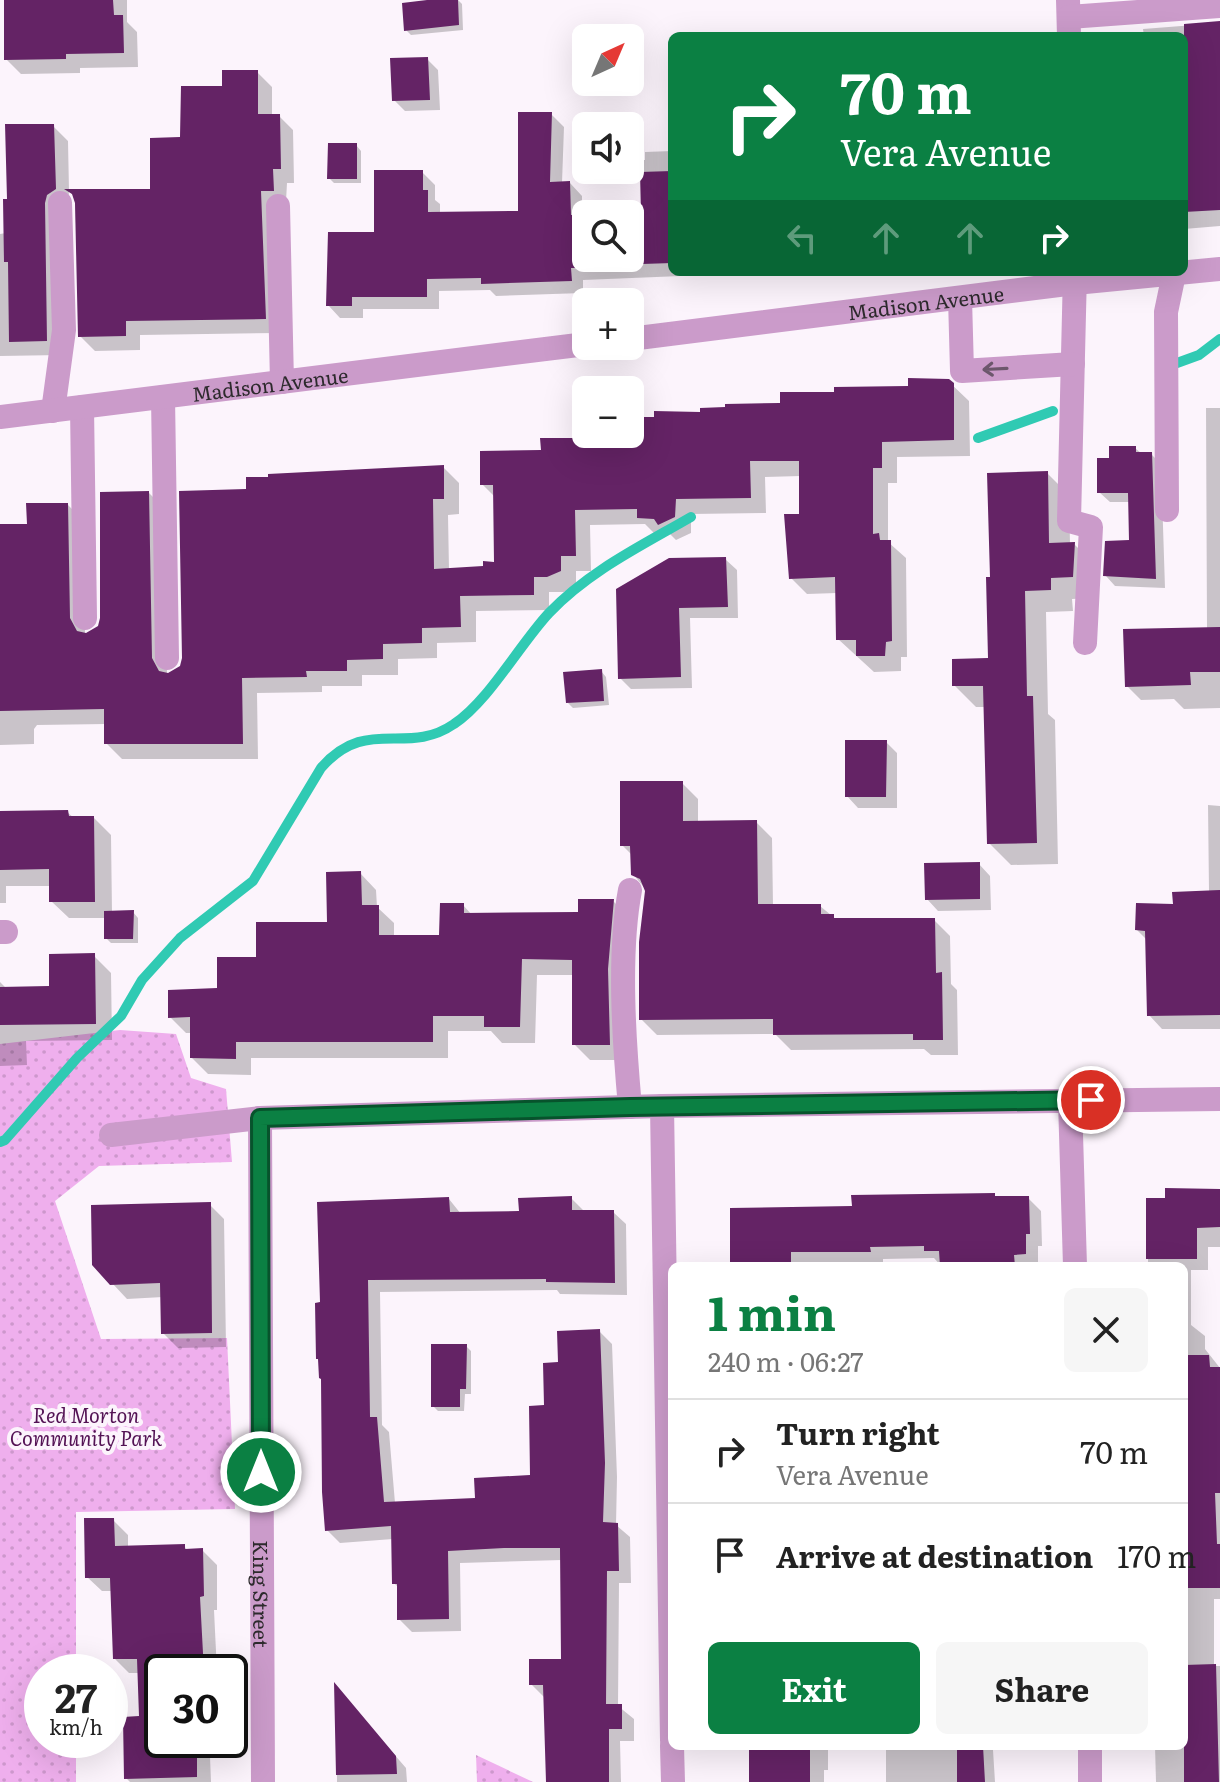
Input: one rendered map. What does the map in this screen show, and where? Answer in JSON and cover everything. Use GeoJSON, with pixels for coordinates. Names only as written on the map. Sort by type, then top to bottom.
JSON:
{"type":"FeatureCollection","features":[{"type":"Feature","properties":{"kind":"street"},"geometry":{"type":"LineString","coordinates":[[1069,18],[1220,6]]}},
{"type":"Feature","properties":{"kind":"street"},"geometry":{"type":"LineString","coordinates":[[53,411],[64,330],[60,203]]}},
{"type":"Feature","properties":{"kind":"street"},"geometry":{"type":"LineString","coordinates":[[278,206],[282,382]]}},
{"type":"Feature","properties":{"kind":"street","name":"Madison Avenue"},"geometry":{"type":"LineString","coordinates":[[1188,272],[1220,269]]}},
{"type":"Feature","properties":{"kind":"street","name":"Madison Avenue"},"geometry":{"type":"LineString","coordinates":[[644,337],[960,298],[1075,278],[1124,276]]}},
{"type":"Feature","properties":{"kind":"street"},"geometry":{"type":"LineString","coordinates":[[1167,510],[1166,312],[1174,276]]}},
{"type":"Feature","properties":{"kind":"street"},"geometry":{"type":"LineString","coordinates":[[1075,278],[1069,521],[1091,527],[1085,643]]}},
{"type":"Feature","properties":{"kind":"street"},"geometry":{"type":"LineString","coordinates":[[960,298],[962,371],[1073,364]]}},
{"type":"Feature","properties":{"kind":"street","name":"Madison Avenue"},"geometry":{"type":"LineString","coordinates":[[0,417],[572,346]]}},
{"type":"Feature","properties":{"kind":"street"},"geometry":{"type":"LineString","coordinates":[[163,397],[167,658]]}},
{"type":"Feature","properties":{"kind":"street"},"geometry":{"type":"LineString","coordinates":[[82,407],[85,618]]}},
{"type":"Feature","properties":{"kind":"street"},"geometry":{"type":"LineString","coordinates":[[630,890],[625,920],[626,1061],[630,1107]]}},
{"type":"Feature","properties":{"kind":"street"},"geometry":{"type":"LineString","coordinates":[[111,1135],[260,1118],[662,1106],[1220,1099]]}},
{"type":"Feature","properties":{"kind":"street"},"geometry":{"type":"LineString","coordinates":[[1070,1101],[1075,1262]]}},
{"type":"Feature","properties":{"kind":"street"},"geometry":{"type":"LineString","coordinates":[[662,1106],[668,1486]]}},
{"type":"Feature","properties":{"kind":"street","name":"King Street"},"geometry":{"type":"LineString","coordinates":[[260,1118],[263,1782]]}},
{"type":"Feature","properties":{"kind":"street"},"geometry":{"type":"LineString","coordinates":[[672,1750],[673,1782]]}},
{"type":"Feature","properties":{"kind":"street"},"geometry":{"type":"LineString","coordinates":[[1090,1750],[1090,1782]]}},
{"type":"Feature","properties":{"kind":"green space","name":"Red Morton Community Park"},"geometry":{"type":"Polygon","coordinates":[[[120,1030],[176,1034],[191,1078],[226,1089],[232,1162],[99,1166],[55,1201],[101,1339],[227,1338],[235,1509],[76,1512],[76,1654],[24,1654],[24,1758],[76,1758],[76,1782],[0,1782],[0,1044],[120,1030]]]}},
{"type":"Feature","properties":{"kind":"green space"},"geometry":{"type":"Polygon","coordinates":[[[476,1755],[533,1782],[477,1782],[476,1755]]]}},
{"type":"Feature","properties":{"kind":"building"},"geometry":{"type":"Polygon","coordinates":[[[4,0],[113,0],[114,15],[123,15],[124,53],[66,54],[66,59],[4,60],[4,0]]]}},
{"type":"Feature","properties":{"kind":"building"},"geometry":{"type":"Polygon","coordinates":[[[458,0],[459,25],[404,31],[402,3],[458,0]]]}},
{"type":"Feature","properties":{"kind":"building"},"geometry":{"type":"Polygon","coordinates":[[[1220,21],[1220,210],[1188,212],[1188,32],[1184,32],[1184,24],[1220,21]]]}},
{"type":"Feature","properties":{"kind":"building"},"geometry":{"type":"Polygon","coordinates":[[[428,57],[430,100],[392,101],[390,58],[428,57]]]}},
{"type":"Feature","properties":{"kind":"building"},"geometry":{"type":"Polygon","coordinates":[[[222,70],[258,70],[258,114],[280,114],[281,169],[273,169],[274,191],[261,191],[266,319],[126,321],[126,336],[78,337],[75,203],[72,194],[64,189],[150,189],[150,138],[180,137],[181,86],[222,86],[222,70]]]}},
{"type":"Feature","properties":{"kind":"building"},"geometry":{"type":"Polygon","coordinates":[[[518,112],[552,112],[550,182],[570,181],[572,281],[481,284],[481,278],[427,279],[427,297],[352,297],[352,306],[326,306],[328,232],[374,232],[374,170],[423,170],[423,190],[428,190],[428,212],[518,211],[518,112]]]}},
{"type":"Feature","properties":{"kind":"building"},"geometry":{"type":"Polygon","coordinates":[[[5,124],[54,124],[56,189],[47,195],[45,203],[47,341],[9,342],[8,262],[4,262],[3,199],[7,199],[5,124]]]}},
{"type":"Feature","properties":{"kind":"building"},"geometry":{"type":"Polygon","coordinates":[[[328,143],[357,143],[357,179],[327,179],[328,143]]]}},
{"type":"Feature","properties":{"kind":"building"},"geometry":{"type":"Polygon","coordinates":[[[668,171],[668,263],[644,264],[644,200],[641,200],[640,184],[644,184],[644,172],[668,171]]]}},
{"type":"Feature","properties":{"kind":"building"},"geometry":{"type":"Polygon","coordinates":[[[908,378],[949,379],[954,383],[954,440],[882,442],[882,468],[873,468],[873,534],[879,533],[880,540],[891,540],[892,641],[886,642],[885,656],[856,656],[856,640],[836,640],[835,577],[789,579],[784,514],[799,514],[799,461],[750,461],[751,498],[676,499],[675,517],[658,525],[654,519],[637,518],[637,509],[575,510],[576,556],[561,556],[561,571],[547,577],[534,577],[534,595],[460,596],[461,627],[422,628],[422,643],[383,644],[383,659],[347,660],[347,671],[306,671],[307,677],[242,678],[243,744],[104,744],[104,709],[0,711],[0,524],[27,524],[26,503],[68,503],[70,618],[77,631],[86,633],[98,626],[100,618],[100,492],[149,491],[152,658],[159,671],[168,673],[180,666],[182,658],[179,491],[246,489],[246,477],[268,477],[268,474],[444,465],[444,499],[433,499],[434,569],[483,566],[483,561],[494,562],[493,485],[480,485],[480,451],[541,450],[540,438],[572,438],[572,448],[644,448],[644,417],[654,417],[654,411],[700,412],[700,408],[725,407],[725,404],[780,403],[780,392],[834,392],[834,387],[908,386],[908,378]]]}},
{"type":"Feature","properties":{"kind":"building"},"geometry":{"type":"Polygon","coordinates":[[[1109,446],[1136,446],[1136,452],[1152,452],[1156,579],[1103,576],[1105,541],[1129,540],[1128,493],[1097,493],[1097,458],[1109,458],[1109,446]]]}},
{"type":"Feature","properties":{"kind":"building"},"geometry":{"type":"Polygon","coordinates":[[[1048,471],[1049,543],[1075,542],[1073,577],[1051,578],[1051,590],[1025,591],[1027,696],[1033,696],[1037,843],[987,844],[983,686],[952,686],[952,659],[988,658],[986,577],[990,577],[987,473],[1048,471]]]}},
{"type":"Feature","properties":{"kind":"building"},"geometry":{"type":"Polygon","coordinates":[[[726,557],[728,607],[679,608],[681,677],[618,679],[616,589],[669,558],[726,557]]]}},
{"type":"Feature","properties":{"kind":"building"},"geometry":{"type":"Polygon","coordinates":[[[1220,627],[1220,672],[1190,672],[1191,685],[1125,687],[1123,629],[1220,627]]]}},
{"type":"Feature","properties":{"kind":"building"},"geometry":{"type":"Polygon","coordinates":[[[602,669],[604,701],[566,703],[563,672],[602,669]]]}},
{"type":"Feature","properties":{"kind":"building"},"geometry":{"type":"Polygon","coordinates":[[[845,740],[887,740],[886,797],[845,797],[845,740]]]}},
{"type":"Feature","properties":{"kind":"building"},"geometry":{"type":"Polygon","coordinates":[[[620,781],[683,781],[683,821],[757,820],[758,904],[821,904],[821,914],[834,914],[834,918],[935,918],[936,973],[942,972],[943,1040],[913,1040],[913,1034],[773,1035],[773,1019],[639,1020],[639,942],[645,891],[640,879],[631,875],[630,846],[620,846],[620,781]]]}},
{"type":"Feature","properties":{"kind":"building"},"geometry":{"type":"Polygon","coordinates":[[[68,810],[69,816],[94,816],[95,902],[49,902],[49,869],[0,870],[0,811],[68,810]]]}},
{"type":"Feature","properties":{"kind":"building"},"geometry":{"type":"Polygon","coordinates":[[[980,862],[980,899],[925,900],[924,863],[980,862]]]}},
{"type":"Feature","properties":{"kind":"building"},"geometry":{"type":"Polygon","coordinates":[[[361,871],[362,905],[379,905],[379,935],[439,935],[440,903],[464,903],[464,913],[578,912],[578,899],[614,899],[608,969],[610,1045],[572,1045],[572,960],[522,959],[520,1027],[484,1027],[484,1016],[433,1016],[433,1042],[236,1042],[236,1059],[190,1058],[190,1017],[168,1018],[168,990],[217,988],[217,957],[256,957],[256,922],[327,922],[326,872],[361,871]]]}},
{"type":"Feature","properties":{"kind":"building"},"geometry":{"type":"Polygon","coordinates":[[[1220,890],[1220,1015],[1147,1016],[1145,931],[1135,930],[1136,903],[1173,904],[1172,892],[1220,890]]]}},
{"type":"Feature","properties":{"kind":"building"},"geometry":{"type":"Polygon","coordinates":[[[134,910],[133,939],[104,939],[104,911],[134,910]]]}},
{"type":"Feature","properties":{"kind":"building"},"geometry":{"type":"Polygon","coordinates":[[[95,953],[96,1024],[0,1025],[0,987],[49,986],[49,954],[95,953]]]}},
{"type":"Feature","properties":{"kind":"building"},"geometry":{"type":"Polygon","coordinates":[[[1165,1188],[1220,1189],[1220,1227],[1197,1228],[1197,1259],[1146,1259],[1146,1198],[1165,1198],[1165,1188]]]}},
{"type":"Feature","properties":{"kind":"building"},"geometry":{"type":"Polygon","coordinates":[[[995,1193],[995,1196],[1029,1196],[1030,1234],[1026,1234],[1026,1254],[1014,1255],[1015,1262],[940,1262],[939,1251],[924,1251],[924,1246],[870,1247],[871,1252],[791,1252],[791,1262],[730,1262],[730,1208],[852,1206],[851,1195],[995,1193]]]}},
{"type":"Feature","properties":{"kind":"building"},"geometry":{"type":"Polygon","coordinates":[[[572,1196],[572,1210],[614,1210],[615,1283],[546,1282],[546,1279],[368,1280],[370,1417],[377,1417],[384,1502],[475,1498],[474,1478],[530,1475],[529,1406],[544,1405],[543,1363],[558,1362],[557,1331],[600,1329],[605,1463],[603,1522],[618,1523],[619,1571],[607,1571],[606,1704],[622,1704],[622,1729],[609,1729],[609,1782],[546,1782],[543,1685],[529,1685],[529,1659],[561,1659],[560,1548],[448,1551],[449,1619],[397,1620],[397,1584],[392,1584],[391,1526],[325,1531],[322,1492],[321,1379],[316,1359],[315,1303],[320,1302],[317,1202],[449,1197],[450,1212],[519,1211],[518,1198],[572,1196]]]}},
{"type":"Feature","properties":{"kind":"building"},"geometry":{"type":"Polygon","coordinates":[[[211,1202],[212,1333],[161,1334],[160,1283],[110,1285],[92,1265],[91,1205],[211,1202]]]}},
{"type":"Feature","properties":{"kind":"building"},"geometry":{"type":"Polygon","coordinates":[[[431,1344],[467,1344],[466,1389],[460,1389],[460,1407],[431,1407],[431,1344]]]}},
{"type":"Feature","properties":{"kind":"building"},"geometry":{"type":"Polygon","coordinates":[[[1188,1355],[1209,1355],[1210,1367],[1220,1367],[1220,1493],[1215,1493],[1220,1588],[1188,1588],[1188,1355]]]}},
{"type":"Feature","properties":{"kind":"building"},"geometry":{"type":"Polygon","coordinates":[[[84,1518],[114,1518],[115,1546],[185,1544],[185,1549],[203,1548],[204,1596],[200,1597],[203,1654],[144,1654],[144,1758],[197,1758],[197,1777],[124,1779],[124,1758],[128,1758],[128,1717],[139,1716],[137,1659],[128,1659],[128,1654],[113,1654],[110,1578],[85,1578],[84,1518]]]}},
{"type":"Feature","properties":{"kind":"building"},"geometry":{"type":"Polygon","coordinates":[[[1216,1664],[1219,1782],[1184,1782],[1184,1750],[1188,1750],[1188,1665],[1216,1664]]]}},
{"type":"Feature","properties":{"kind":"building"},"geometry":{"type":"Polygon","coordinates":[[[334,1682],[396,1756],[397,1774],[336,1775],[334,1682]]]}},
{"type":"Feature","properties":{"kind":"building"},"geometry":{"type":"Polygon","coordinates":[[[749,1750],[810,1750],[810,1782],[749,1782],[749,1750]]]}},
{"type":"Feature","properties":{"kind":"building"},"geometry":{"type":"Polygon","coordinates":[[[957,1750],[983,1750],[985,1782],[957,1782],[957,1750]]]}},
{"type":"Feature","properties":{"kind":"waterway"},"geometry":{"type":"LineString","coordinates":[[1177,363],[1199,355],[1220,339]]}},
{"type":"Feature","properties":{"kind":"waterway"},"geometry":{"type":"LineString","coordinates":[[978,438],[1053,411]]}},
{"type":"Feature","properties":{"kind":"waterway"},"geometry":{"type":"LineString","coordinates":[[0,1142],[77,1058],[121,1016],[142,980],[180,938],[253,881],[321,768],[338,752],[354,743],[371,739],[419,737],[454,724],[479,702],[549,613],[581,584],[691,517]]}},
{"type":"Feature","properties":{"kind":"route"},"geometry":{"type":"LineString","coordinates":[[261,1472],[260,1118],[630,1107],[1091,1100]]}}]}
